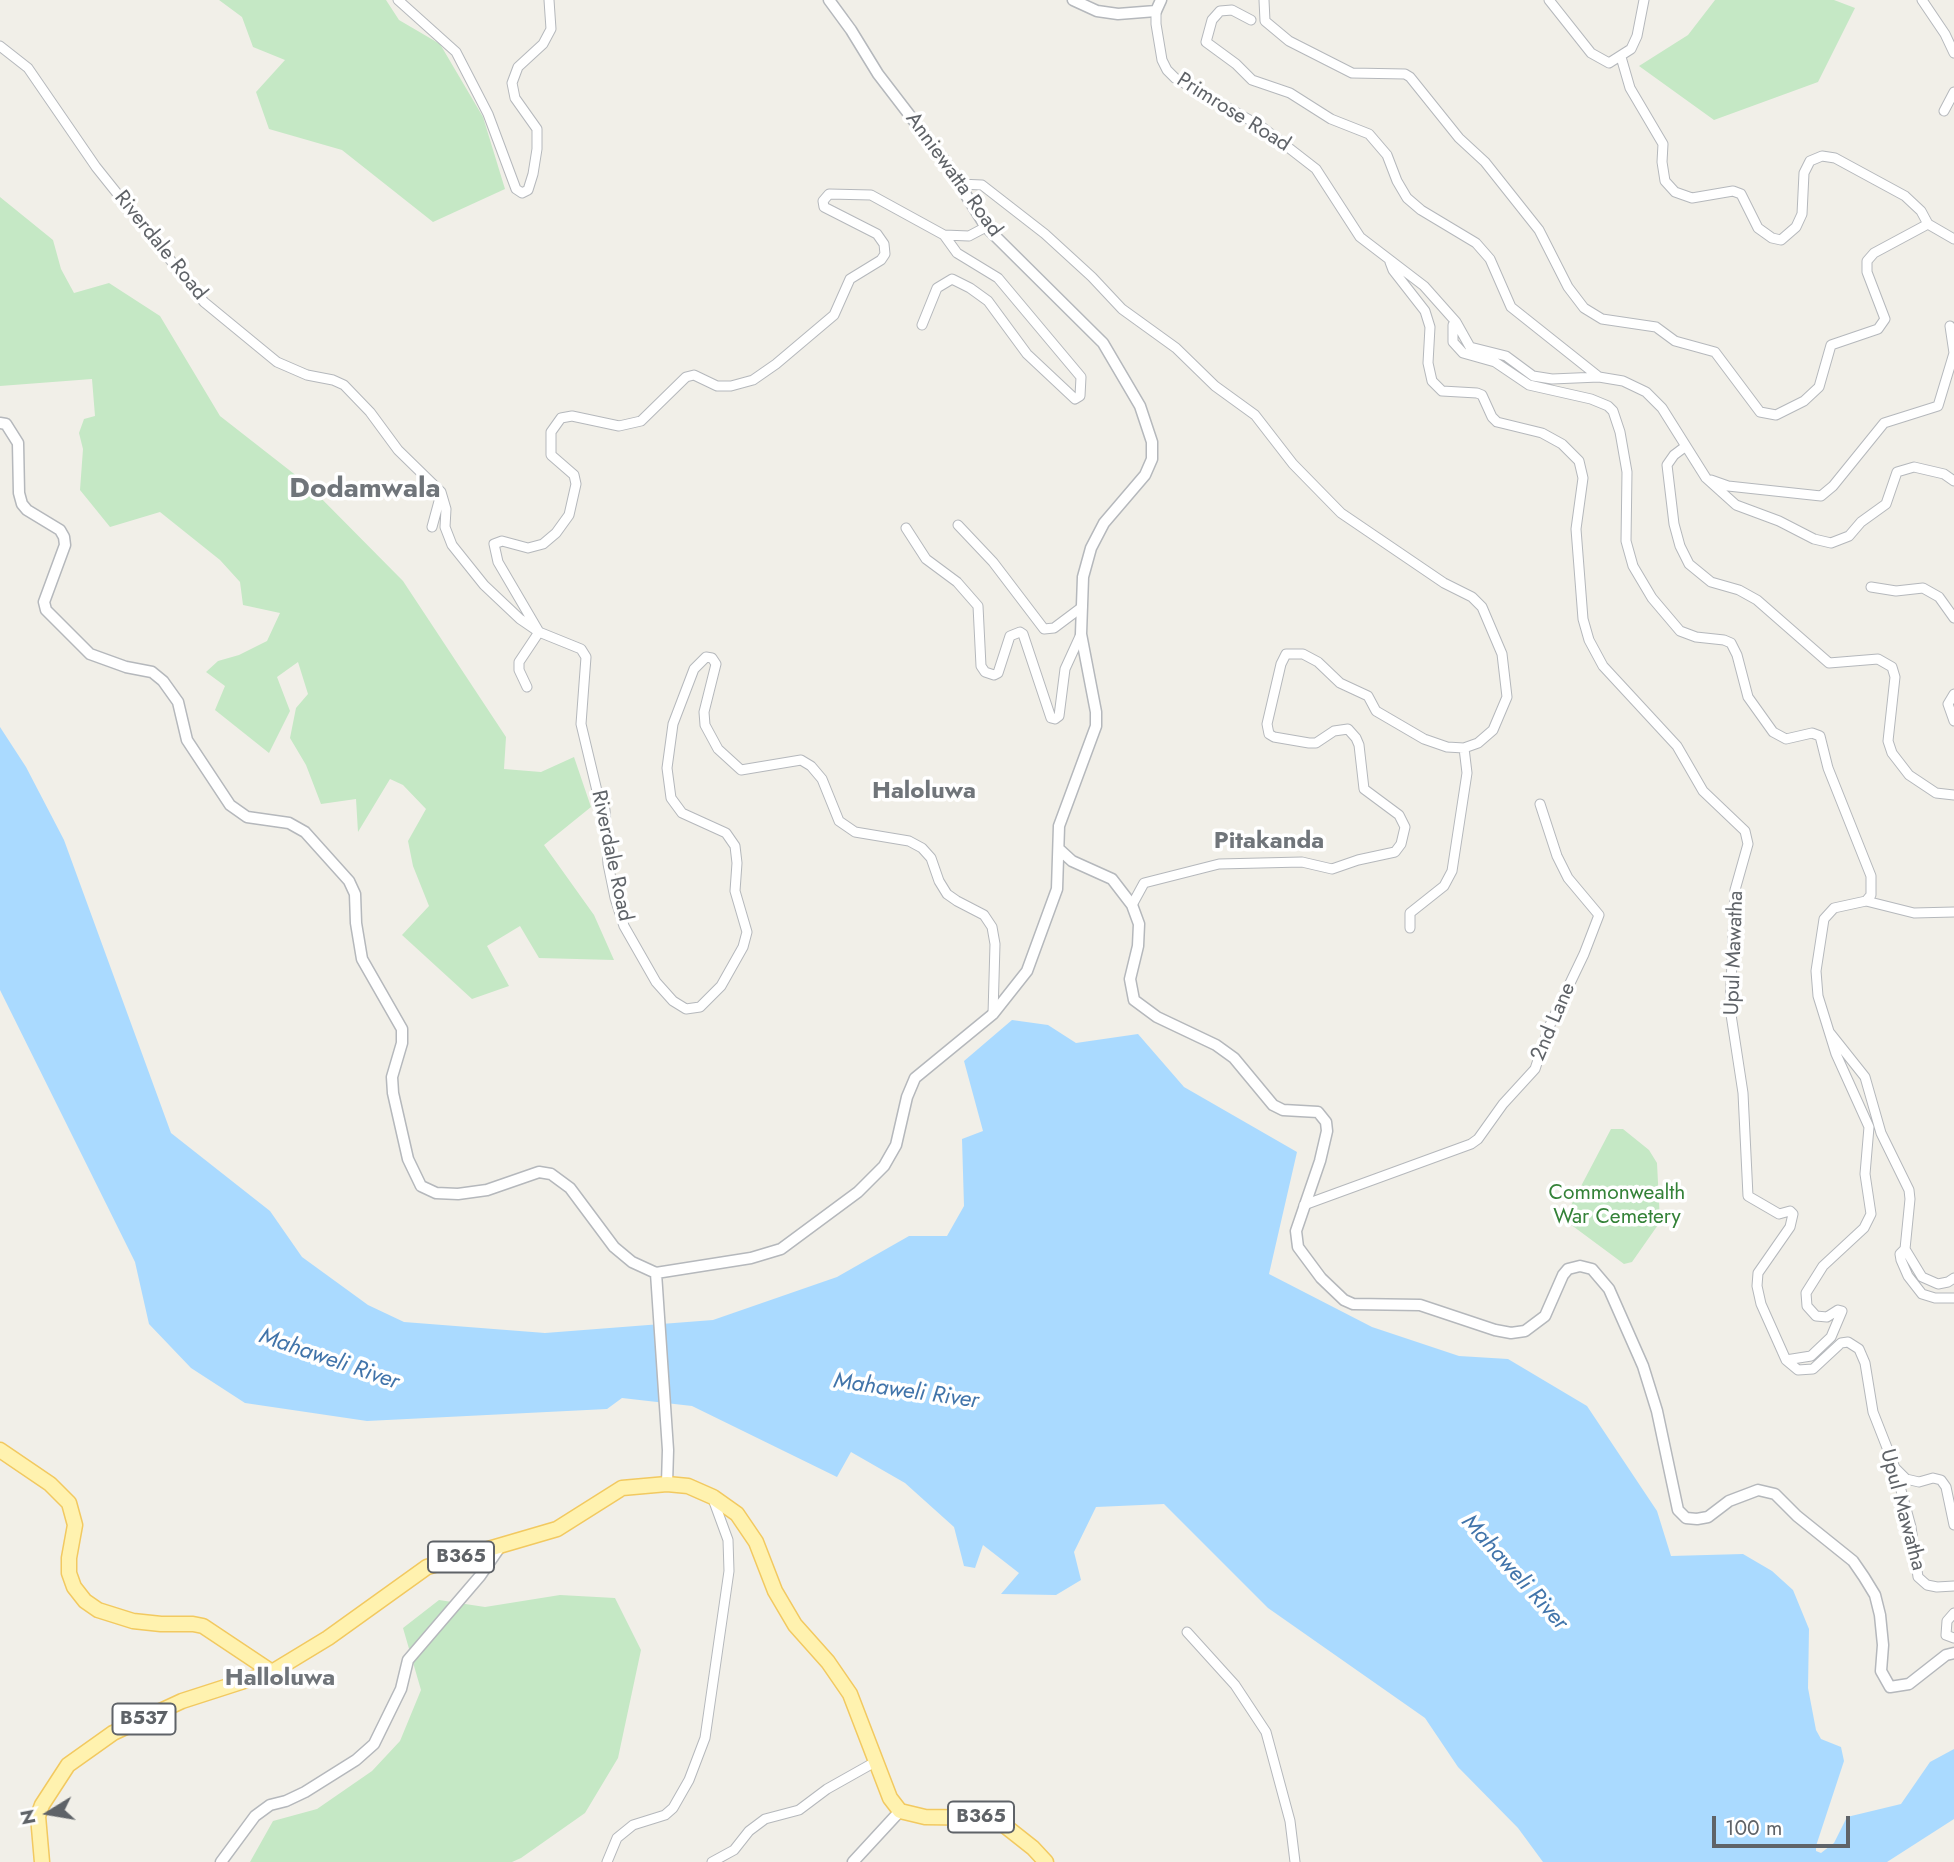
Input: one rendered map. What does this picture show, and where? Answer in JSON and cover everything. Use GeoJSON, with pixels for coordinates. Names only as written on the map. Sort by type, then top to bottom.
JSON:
{"type":"FeatureCollection","features":[{"type":"Feature","properties":{"kind":"main road"},"geometry":{"type":"LineString","coordinates":[[0,1450],[50,1484],[69,1503],[75,1525],[69,1573],[74,1587],[85,1601],[114,1617],[161,1624],[193,1623],[203,1626],[272,1672]]}},
{"type":"Feature","properties":{"kind":"main road","name":"B365"},"geometry":{"type":"LineString","coordinates":[[272,1672],[328,1639],[427,1567],[557,1529],[622,1488],[667,1484],[688,1486],[713,1497],[737,1514],[755,1542],[775,1591],[795,1625],[828,1662],[850,1694],[890,1798],[900,1811],[925,1816],[995,1818],[1033,1848],[1046,1862]]}},
{"type":"Feature","properties":{"kind":"main road","name":"B537"},"geometry":{"type":"LineString","coordinates":[[42,1862],[38,1816],[42,1805],[68,1766],[113,1733],[147,1717],[182,1702],[272,1672]]}},
{"type":"Feature","properties":{"kind":"street"},"geometry":{"type":"LineString","coordinates":[[397,0],[456,52],[488,114],[516,189],[522,192],[528,190],[533,174],[537,129],[515,98],[512,83],[518,67],[543,44],[551,29],[549,0]]}},
{"type":"Feature","properties":{"kind":"street","name":"Anniewatta Road"},"geometry":{"type":"LineString","coordinates":[[656,1273],[751,1258],[782,1249],[858,1192],[884,1166],[896,1145],[907,1097],[915,1078],[993,1014],[1027,971],[1057,889],[1059,826],[1096,726],[1096,712],[1081,634],[1083,577],[1091,548],[1104,523],[1145,475],[1152,459],[1152,442],[1140,406],[1103,343],[986,227],[944,160],[878,74],[851,30],[828,0]]}},
{"type":"Feature","properties":{"kind":"street"},"geometry":{"type":"LineString","coordinates":[[1076,1],[1097,11],[1118,14],[1156,11],[1161,0]]}},
{"type":"Feature","properties":{"kind":"street"},"geometry":{"type":"LineString","coordinates":[[1264,0],[1265,21],[1289,41],[1352,73],[1405,74],[1410,77],[1459,138],[1485,162],[1539,230],[1568,287],[1584,308],[1602,319],[1656,327],[1675,341],[1715,352],[1760,412],[1776,415],[1804,401],[1819,387],[1831,345],[1878,330],[1885,319],[1867,272],[1867,261],[1874,253],[1928,224]]}},
{"type":"Feature","properties":{"kind":"street"},"geometry":{"type":"LineString","coordinates":[[1549,0],[1591,53],[1609,63],[1631,48],[1637,36],[1644,0]]}},
{"type":"Feature","properties":{"kind":"street"},"geometry":{"type":"LineString","coordinates":[[1922,0],[1945,34],[1954,53]]}},
{"type":"Feature","properties":{"kind":"street"},"geometry":{"type":"LineString","coordinates":[[1251,20],[1232,10],[1220,11],[1212,20],[1206,42],[1236,64],[1252,80],[1290,93],[1331,119],[1369,134],[1387,155],[1407,198],[1421,210],[1476,243],[1490,259],[1511,307],[1599,377]]}},
{"type":"Feature","properties":{"kind":"street","name":"Primrose Road"},"geometry":{"type":"LineString","coordinates":[[1156,11],[1162,60],[1167,70],[1175,78],[1262,127],[1316,169],[1360,237],[1424,286],[1456,322],[1470,347],[1506,356],[1533,376],[1552,379],[1599,377],[1623,381],[1646,392],[1662,408],[1706,478],[1736,505],[1779,521],[1814,540],[1831,543],[1849,536],[1861,522],[1886,505],[1898,472],[1914,467],[1944,474],[1954,481]]}},
{"type":"Feature","properties":{"kind":"street","name":"Riverdale Road"},"geometry":{"type":"LineString","coordinates":[[0,46],[28,68],[96,167],[204,303],[277,362],[307,375],[344,385],[370,412],[398,450],[441,492],[446,509],[445,527],[452,545],[484,585],[520,619],[539,632],[581,649],[586,657],[581,724],[597,791],[605,810],[608,864],[615,898],[624,926],[656,982],[673,1001],[686,1009],[700,1007],[721,986],[743,947],[747,932],[735,891],[735,846],[726,833],[682,813],[671,798],[667,768],[673,724],[694,669],[706,657],[712,658],[716,664],[704,712],[705,725],[718,749],[741,770],[801,760],[811,766],[822,779],[839,821],[855,832],[909,841],[922,848],[931,858],[947,894],[984,915],[992,927],[995,944],[993,1014]]}},
{"type":"Feature","properties":{"kind":"street"},"geometry":{"type":"LineString","coordinates":[[1621,57],[1630,88],[1663,144],[1665,180],[1675,192],[1692,198],[1732,191],[1741,194],[1758,228],[1780,240],[1796,227],[1802,214],[1804,173],[1810,161],[1822,156],[1835,158],[1905,196],[1921,211],[1928,224],[1941,229],[1954,239]]}},
{"type":"Feature","properties":{"kind":"street"},"geometry":{"type":"LineString","coordinates":[[1944,111],[1954,92]]}},
{"type":"Feature","properties":{"kind":"street"},"geometry":{"type":"LineString","coordinates":[[959,184],[982,185],[1092,277],[1122,309],[1176,348],[1215,386],[1255,415],[1293,464],[1340,513],[1444,583],[1472,597],[1482,607],[1503,654],[1507,697],[1493,730],[1478,743],[1464,748],[1447,747],[1424,739],[1376,711],[1368,696],[1340,683],[1318,662],[1303,654],[1286,654],[1280,664],[1267,724],[1269,734],[1316,743],[1334,732],[1348,729],[1359,745],[1364,789],[1399,815],[1405,827],[1401,844],[1395,852],[1357,860],[1332,869],[1302,862],[1219,864],[1144,883],[1132,905]]}},
{"type":"Feature","properties":{"kind":"street"},"geometry":{"type":"LineString","coordinates":[[527,687],[518,666],[539,632],[498,562],[494,544],[502,541],[528,548],[542,544],[556,533],[569,515],[576,484],[574,475],[551,455],[551,432],[561,418],[572,415],[620,426],[641,421],[686,377],[694,375],[717,386],[731,386],[753,380],[776,364],[834,315],[850,279],[881,260],[885,254],[884,244],[877,234],[824,207],[823,201],[829,194],[871,195],[943,235],[957,253],[998,278],[1081,377],[1080,396],[1075,399],[1027,354],[988,301],[951,279],[937,288],[922,325]]}},
{"type":"Feature","properties":{"kind":"street"},"geometry":{"type":"LineString","coordinates":[[943,235],[969,236],[986,227]]}},
{"type":"Feature","properties":{"kind":"street","name":"Upul Mawatha"},"geometry":{"type":"LineString","coordinates":[[1390,262],[1393,270],[1425,311],[1430,327],[1428,363],[1432,381],[1442,391],[1482,395],[1497,422],[1542,433],[1562,444],[1579,461],[1583,478],[1576,529],[1583,619],[1589,640],[1602,666],[1677,746],[1703,791],[1745,831],[1748,844],[1735,890],[1730,1008],[1742,1093],[1748,1196],[1779,1214],[1790,1211],[1793,1214],[1790,1227],[1758,1273],[1757,1286],[1761,1304],[1786,1360],[1798,1370],[1813,1369],[1841,1343],[1848,1342],[1859,1349],[1865,1363],[1873,1412],[1895,1468],[1911,1527],[1919,1577],[1927,1585],[1954,1586]]}},
{"type":"Feature","properties":{"kind":"street"},"geometry":{"type":"LineString","coordinates":[[1456,322],[1453,325],[1453,342],[1463,353],[1495,362],[1529,385],[1591,399],[1614,411],[1627,472],[1626,541],[1633,566],[1652,598],[1680,631],[1696,637],[1731,643],[1737,655],[1748,697],[1773,733],[1786,739],[1812,733],[1820,736],[1828,768],[1871,876],[1871,895],[1866,901]]}},
{"type":"Feature","properties":{"kind":"street"},"geometry":{"type":"LineString","coordinates":[[1706,478],[1728,486],[1821,496],[1833,486],[1884,423],[1938,407],[1954,353],[1950,326]]}},
{"type":"Feature","properties":{"kind":"street"},"geometry":{"type":"LineString","coordinates":[[0,423],[6,424],[18,443],[19,493],[22,504],[27,510],[60,530],[64,537],[65,545],[44,602],[46,611],[90,654],[152,673],[163,681],[178,702],[187,740],[230,805],[247,817],[289,823],[305,832],[349,881],[355,894],[356,923],[362,959],[402,1029],[402,1044],[392,1077],[393,1093],[408,1159],[421,1185],[436,1192],[458,1194],[487,1189],[539,1171],[551,1174],[570,1188],[614,1247],[632,1262],[656,1273],[667,1441],[667,1484]]}},
{"type":"Feature","properties":{"kind":"street"},"geometry":{"type":"LineString","coordinates":[[1686,446],[1674,455],[1667,465],[1674,524],[1680,546],[1689,564],[1711,582],[1740,590],[1757,600],[1829,663],[1878,659],[1892,667],[1895,677],[1888,741],[1892,753],[1909,775],[1936,793],[1949,795],[1954,802]]}},
{"type":"Feature","properties":{"kind":"street"},"geometry":{"type":"LineString","coordinates":[[432,527],[441,492]]}},
{"type":"Feature","properties":{"kind":"street"},"geometry":{"type":"LineString","coordinates":[[958,525],[1001,572],[1044,629],[1054,628],[1082,607]]}},
{"type":"Feature","properties":{"kind":"street"},"geometry":{"type":"LineString","coordinates":[[906,528],[926,559],[957,582],[978,606],[981,666],[985,672],[994,675],[998,673],[1010,636],[1020,632],[1023,635],[1051,718],[1059,716],[1065,669],[1081,634]]}},
{"type":"Feature","properties":{"kind":"street"},"geometry":{"type":"LineString","coordinates":[[1871,587],[1896,591],[1923,588],[1940,597],[1954,618]]}},
{"type":"Feature","properties":{"kind":"street"},"geometry":{"type":"LineString","coordinates":[[1954,694],[1948,704],[1954,721]]}},
{"type":"Feature","properties":{"kind":"street"},"geometry":{"type":"LineString","coordinates":[[1410,928],[1410,913],[1444,886],[1452,871],[1467,773],[1464,748]]}},
{"type":"Feature","properties":{"kind":"street","name":"2nd Lane"},"geometry":{"type":"LineString","coordinates":[[1304,1205],[1471,1144],[1535,1069],[1549,1027],[1600,915],[1568,878],[1557,856],[1540,804]]}},
{"type":"Feature","properties":{"kind":"street"},"geometry":{"type":"LineString","coordinates":[[1060,850],[1072,861],[1112,880],[1132,905],[1139,924],[1138,946],[1130,979],[1134,1000],[1157,1017],[1216,1045],[1234,1058],[1273,1105],[1283,1110],[1318,1112],[1326,1122],[1327,1131],[1320,1161],[1296,1231],[1298,1247],[1321,1278],[1344,1300],[1353,1304],[1420,1304],[1511,1333],[1525,1331],[1545,1316],[1568,1269],[1580,1266],[1592,1269],[1609,1289],[1643,1366],[1657,1411],[1678,1510],[1686,1518],[1697,1520],[1709,1517],[1729,1502],[1758,1490],[1775,1494],[1797,1516],[1853,1561],[1875,1595],[1883,1645],[1881,1671],[1890,1686],[1909,1684],[1946,1655],[1954,1653]]}},
{"type":"Feature","properties":{"kind":"street"},"geometry":{"type":"LineString","coordinates":[[1786,1360],[1811,1356],[1831,1336],[1842,1311],[1838,1310],[1827,1317],[1816,1316],[1807,1306],[1806,1293],[1823,1266],[1864,1228],[1871,1214],[1866,1174],[1869,1127],[1836,1054],[1818,996],[1816,971],[1824,919],[1833,908],[1866,901],[1914,913],[1954,912]]}},
{"type":"Feature","properties":{"kind":"street"},"geometry":{"type":"LineString","coordinates":[[1829,1032],[1865,1077],[1881,1133],[1909,1190],[1905,1249],[1922,1277],[1938,1283],[1954,1278]]}},
{"type":"Feature","properties":{"kind":"street"},"geometry":{"type":"LineString","coordinates":[[1905,1249],[1900,1254],[1901,1260],[1908,1276],[1922,1294],[1935,1298],[1954,1298]]}},
{"type":"Feature","properties":{"kind":"street"},"geometry":{"type":"LineString","coordinates":[[1895,1468],[1906,1479],[1919,1482],[1933,1478],[1941,1480],[1947,1487],[1954,1525]]}},
{"type":"Feature","properties":{"kind":"street"},"geometry":{"type":"LineString","coordinates":[[607,1862],[617,1838],[633,1825],[665,1815],[673,1808],[689,1780],[705,1738],[729,1571],[728,1540],[713,1497]]}},
{"type":"Feature","properties":{"kind":"street"},"geometry":{"type":"LineString","coordinates":[[221,1862],[255,1816],[270,1805],[305,1792],[356,1760],[374,1744],[401,1689],[408,1660],[480,1576],[502,1544]]}},
{"type":"Feature","properties":{"kind":"street"},"geometry":{"type":"LineString","coordinates":[[1954,1614],[1947,1621],[1947,1635],[1954,1637]]}},
{"type":"Feature","properties":{"kind":"street"},"geometry":{"type":"LineString","coordinates":[[1187,1632],[1235,1685],[1266,1732],[1290,1821],[1295,1862]]}},
{"type":"Feature","properties":{"kind":"street"},"geometry":{"type":"LineString","coordinates":[[712,1862],[734,1850],[749,1831],[765,1819],[799,1810],[827,1789],[875,1762]]}},
{"type":"Feature","properties":{"kind":"street"},"geometry":{"type":"LineString","coordinates":[[853,1862],[900,1811]]}},
{"type":"Feature","properties":{"kind":"green space"},"geometry":{"type":"Polygon","coordinates":[[[219,0],[386,0],[399,20],[440,44],[483,117],[505,189],[433,222],[342,150],[269,129],[256,92],[285,60],[253,47],[242,17],[219,0]]]}},
{"type":"Feature","properties":{"kind":"green space"},"geometry":{"type":"Polygon","coordinates":[[[1715,0],[1834,0],[1855,8],[1818,82],[1714,120],[1639,66],[1688,35],[1715,0]]]}},
{"type":"Feature","properties":{"kind":"green space"},"geometry":{"type":"Polygon","coordinates":[[[0,197],[53,240],[61,269],[74,293],[109,283],[160,316],[220,416],[307,484],[403,581],[506,737],[504,769],[541,772],[574,757],[591,807],[544,845],[594,915],[614,960],[539,958],[520,926],[487,946],[509,986],[472,999],[402,935],[429,906],[413,866],[408,841],[426,809],[403,785],[390,779],[358,832],[356,799],[321,804],[306,765],[290,738],[296,708],[308,694],[298,662],[277,677],[290,711],[269,753],[215,710],[225,686],[206,672],[218,661],[239,655],[267,641],[280,613],[243,605],[240,582],[220,560],[160,512],[110,527],[80,490],[83,449],[79,433],[84,419],[95,416],[92,379],[0,386],[0,197]]]}},
{"type":"Feature","properties":{"kind":"green space","name":"Commonwealth War Cemetery"},"geometry":{"type":"Polygon","coordinates":[[[1611,1129],[1623,1129],[1649,1150],[1657,1163],[1660,1222],[1632,1262],[1624,1264],[1570,1224],[1568,1211],[1611,1129]]]}},
{"type":"Feature","properties":{"kind":"green space"},"geometry":{"type":"Polygon","coordinates":[[[560,1595],[615,1598],[641,1650],[618,1758],[585,1813],[512,1862],[250,1862],[273,1821],[317,1809],[372,1771],[400,1741],[421,1690],[403,1628],[439,1600],[485,1607],[560,1595]]]}},
{"type":"Feature","properties":{"kind":"water","name":"Mahaweli River"},"geometry":{"type":"Polygon","coordinates":[[[0,727],[26,767],[64,840],[171,1133],[270,1211],[302,1257],[368,1305],[404,1322],[545,1333],[713,1320],[837,1277],[909,1236],[947,1236],[964,1206],[962,1139],[983,1131],[964,1061],[1012,1020],[1048,1025],[1076,1043],[1138,1034],[1184,1087],[1297,1152],[1269,1274],[1372,1327],[1459,1356],[1508,1359],[1587,1406],[1657,1511],[1671,1556],[1743,1554],[1772,1571],[1793,1590],[1809,1629],[1808,1688],[1816,1730],[1821,1739],[1841,1747],[1844,1761],[1816,1851],[1821,1853],[1834,1843],[1847,1817],[1901,1804],[1930,1762],[1954,1749],[1954,1819],[1887,1862],[1543,1862],[1518,1828],[1458,1767],[1425,1718],[1268,1608],[1164,1504],[1096,1507],[1074,1552],[1081,1580],[1056,1595],[1001,1594],[1019,1573],[983,1545],[975,1568],[964,1566],[954,1527],[905,1483],[851,1452],[837,1477],[692,1406],[622,1398],[607,1409],[367,1421],[245,1403],[191,1368],[149,1324],[135,1262],[0,990],[0,727]]]}},
{"type":"Feature","properties":{"kind":"district","name":"Dodamwala"},"geometry":{"type":"Point","coordinates":[365,490]}},
{"type":"Feature","properties":{"kind":"district","name":"Haloluwa"},"geometry":{"type":"Point","coordinates":[924,792]}},
{"type":"Feature","properties":{"kind":"district","name":"Pitakanda"},"geometry":{"type":"Point","coordinates":[1269,842]}},
{"type":"Feature","properties":{"kind":"district","name":"Halloluwa"},"geometry":{"type":"Point","coordinates":[280,1679]}}]}
